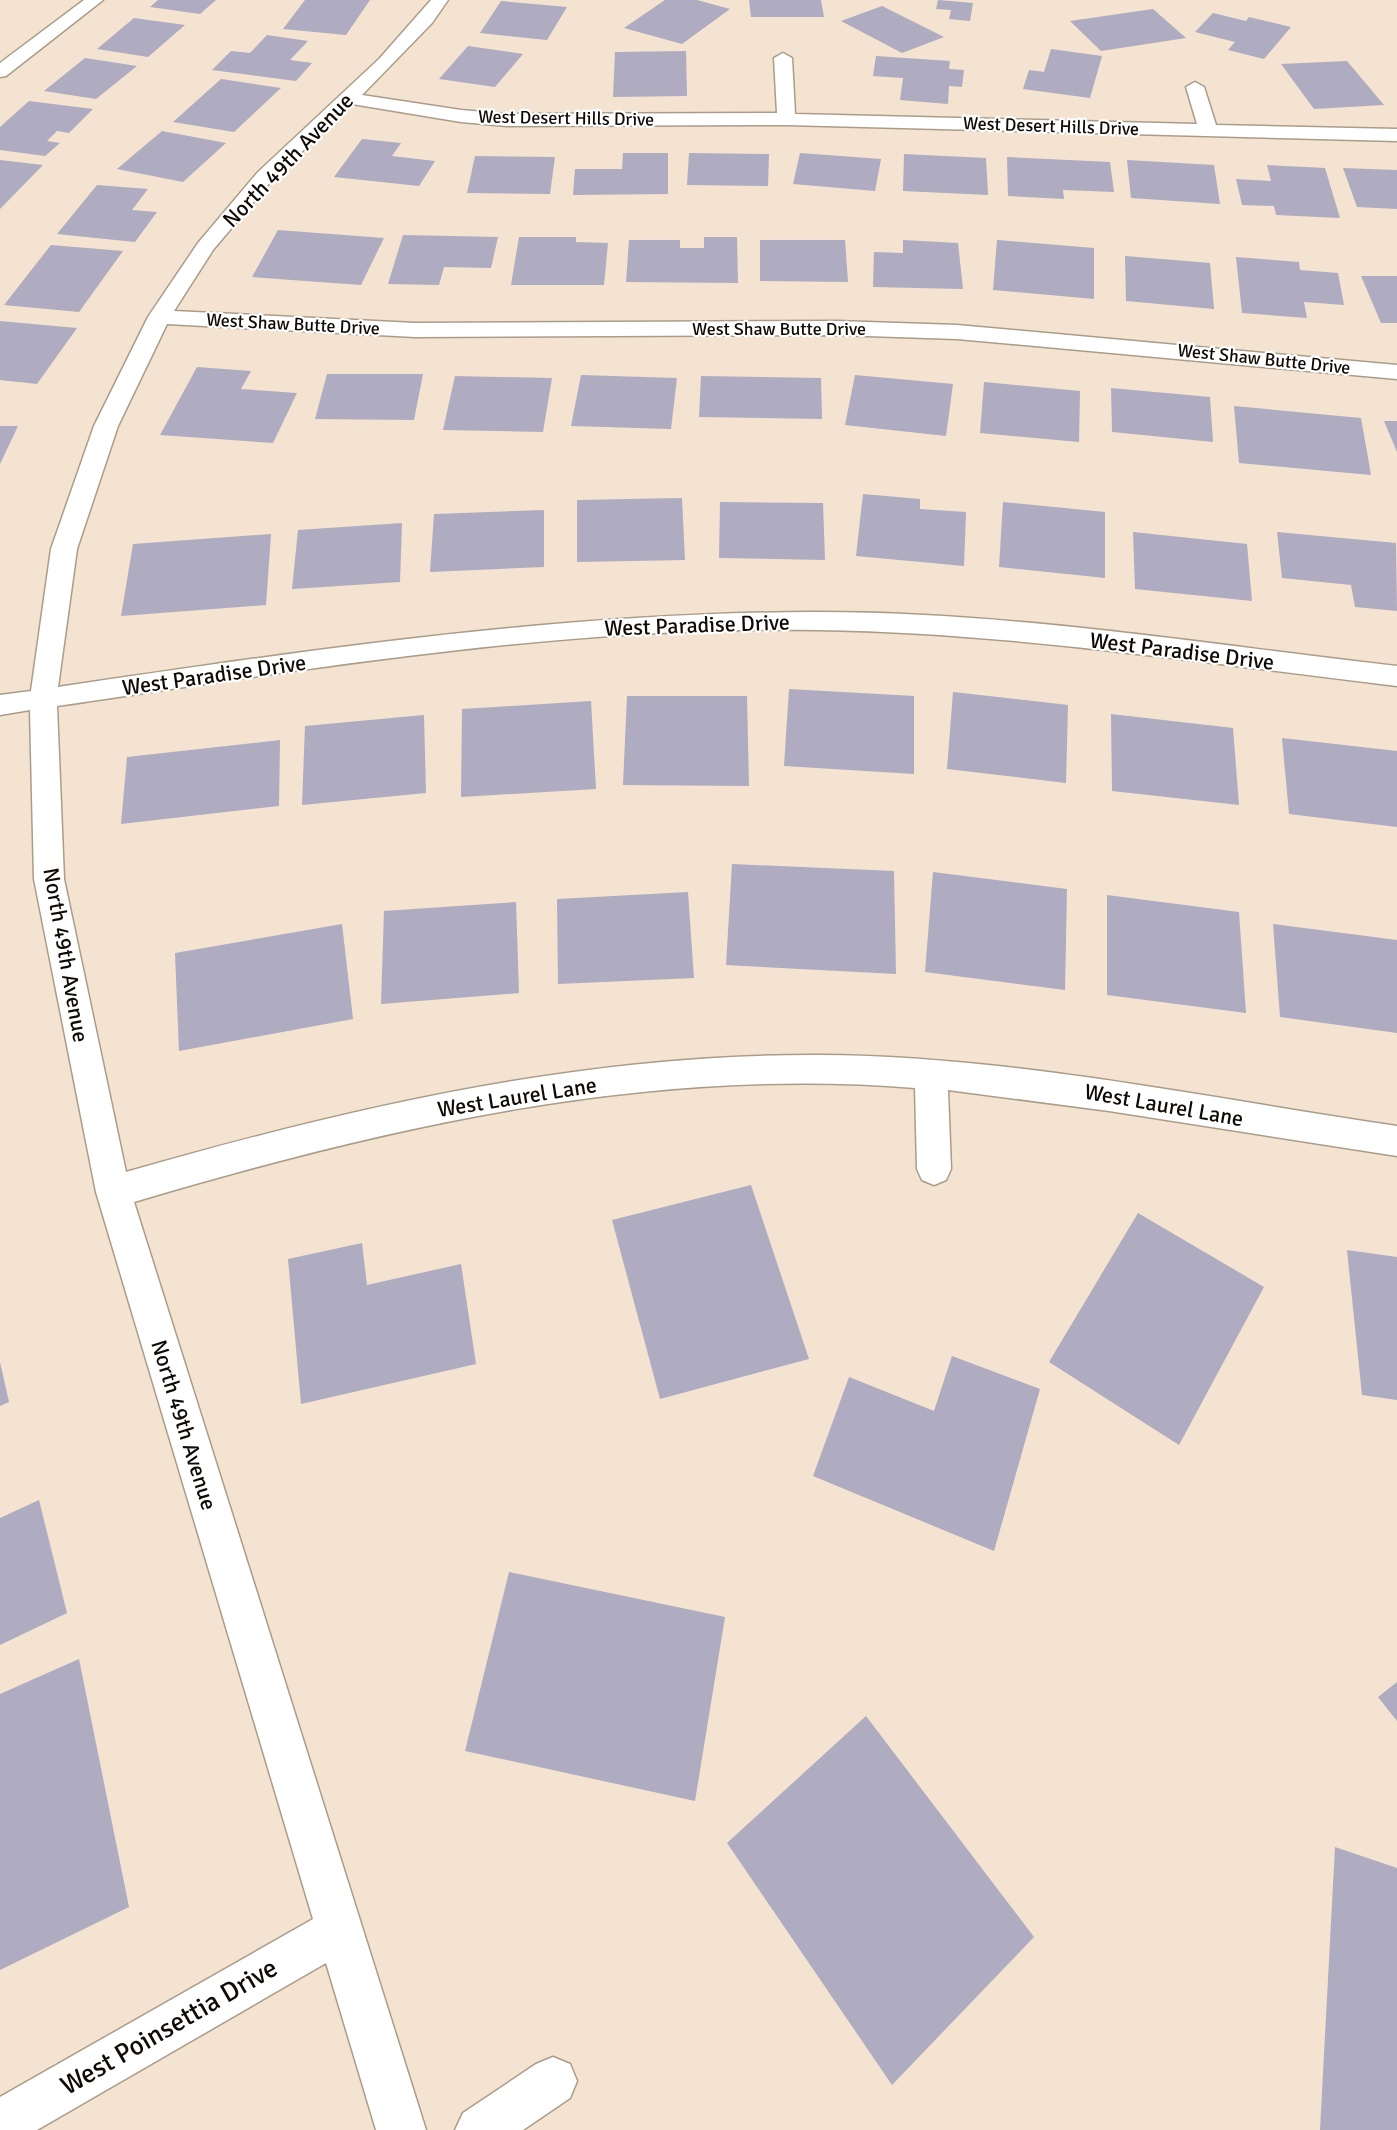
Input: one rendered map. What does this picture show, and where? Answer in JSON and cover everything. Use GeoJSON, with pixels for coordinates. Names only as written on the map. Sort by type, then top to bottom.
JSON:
{"type":"FeatureCollection","features":[{"type":"Feature","properties":{"kind":"street"},"geometry":{"type":"LineString","coordinates":[[0,72],[95,0]]}},
{"type":"Feature","properties":{"kind":"street","name":"North 49th Avenue"},"geometry":{"type":"LineString","coordinates":[[401,2130],[113,1192],[49,879],[43,699],[63,549],[106,426],[159,317],[205,248],[265,176],[385,63],[426,19],[440,0]]}},
{"type":"Feature","properties":{"kind":"street"},"geometry":{"type":"LineString","coordinates":[[783,58],[786,119]]}},
{"type":"Feature","properties":{"kind":"street"},"geometry":{"type":"LineString","coordinates":[[1195,87],[1208,130]]}},
{"type":"Feature","properties":{"kind":"street","name":"West Desert Hills Drive"},"geometry":{"type":"LineString","coordinates":[[347,98],[461,116],[507,120],[786,119],[1397,135]]}},
{"type":"Feature","properties":{"kind":"street","name":"West Shaw Butte Drive"},"geometry":{"type":"LineString","coordinates":[[159,317],[415,330],[802,328],[957,332],[1397,372]]}},
{"type":"Feature","properties":{"kind":"street","name":"West Paradise Drive"},"geometry":{"type":"LineString","coordinates":[[0,705],[391,650],[589,629],[724,622],[817,621],[980,629],[1397,676]]}},
{"type":"Feature","properties":{"kind":"street","name":"West Laurel Lane"},"geometry":{"type":"LineString","coordinates":[[113,1192],[307,1136],[455,1105],[586,1084],[710,1074],[819,1069],[1012,1081],[1116,1096],[1223,1116],[1397,1141]]}},
{"type":"Feature","properties":{"kind":"street"},"geometry":{"type":"LineString","coordinates":[[931,1075],[934,1169]]}},
{"type":"Feature","properties":{"kind":"street","name":"West Poinsettia Drive"},"geometry":{"type":"LineString","coordinates":[[0,2124],[339,1930]]}},
{"type":"Feature","properties":{"kind":"street"},"geometry":{"type":"LineString","coordinates":[[480,2130],[553,2081]]}},
{"type":"Feature","properties":{"kind":"building"},"geometry":{"type":"Polygon","coordinates":[[[158,0],[216,0],[200,14],[150,7],[158,0]]]}},
{"type":"Feature","properties":{"kind":"building"},"geometry":{"type":"Polygon","coordinates":[[[305,0],[370,0],[346,35],[283,29],[305,0]]]}},
{"type":"Feature","properties":{"kind":"building"},"geometry":{"type":"Polygon","coordinates":[[[665,0],[697,0],[730,9],[682,44],[624,28],[665,0]]]}},
{"type":"Feature","properties":{"kind":"building"},"geometry":{"type":"Polygon","coordinates":[[[749,0],[821,0],[824,17],[751,17],[749,0]]]}},
{"type":"Feature","properties":{"kind":"building"},"geometry":{"type":"Polygon","coordinates":[[[938,0],[973,3],[970,21],[949,19],[951,10],[936,9],[938,0]]]}},
{"type":"Feature","properties":{"kind":"building"},"geometry":{"type":"Polygon","coordinates":[[[501,1],[567,7],[547,40],[480,33],[501,1]]]}},
{"type":"Feature","properties":{"kind":"building"},"geometry":{"type":"Polygon","coordinates":[[[882,6],[944,37],[902,53],[841,21],[882,6]]]}},
{"type":"Feature","properties":{"kind":"building"},"geometry":{"type":"Polygon","coordinates":[[[1153,9],[1186,38],[1101,51],[1070,21],[1153,9]]]}},
{"type":"Feature","properties":{"kind":"building"},"geometry":{"type":"Polygon","coordinates":[[[1213,13],[1246,21],[1249,17],[1291,27],[1264,59],[1228,50],[1235,42],[1195,32],[1213,13]]]}},
{"type":"Feature","properties":{"kind":"building"},"geometry":{"type":"Polygon","coordinates":[[[134,18],[185,25],[148,57],[97,49],[134,18]]]}},
{"type":"Feature","properties":{"kind":"building"},"geometry":{"type":"Polygon","coordinates":[[[267,35],[308,41],[290,60],[312,63],[296,81],[212,70],[231,51],[250,53],[267,35]]]}},
{"type":"Feature","properties":{"kind":"building"},"geometry":{"type":"Polygon","coordinates":[[[468,46],[523,54],[495,87],[439,79],[468,46]]]}},
{"type":"Feature","properties":{"kind":"building"},"geometry":{"type":"Polygon","coordinates":[[[1051,49],[1102,56],[1090,98],[1023,89],[1029,70],[1044,72],[1051,49]]]}},
{"type":"Feature","properties":{"kind":"building"},"geometry":{"type":"Polygon","coordinates":[[[686,51],[687,96],[613,97],[615,52],[686,51]]]}},
{"type":"Feature","properties":{"kind":"building"},"geometry":{"type":"Polygon","coordinates":[[[876,56],[950,61],[949,69],[964,70],[962,87],[949,86],[948,104],[900,100],[903,78],[873,76],[876,56]]]}},
{"type":"Feature","properties":{"kind":"building"},"geometry":{"type":"Polygon","coordinates":[[[85,58],[137,66],[96,99],[44,91],[85,58]]]}},
{"type":"Feature","properties":{"kind":"building"},"geometry":{"type":"Polygon","coordinates":[[[1347,61],[1384,105],[1314,109],[1281,64],[1347,61]]]}},
{"type":"Feature","properties":{"kind":"building"},"geometry":{"type":"Polygon","coordinates":[[[221,79],[281,88],[234,132],[173,122],[221,79]]]}},
{"type":"Feature","properties":{"kind":"building"},"geometry":{"type":"Polygon","coordinates":[[[29,101],[93,109],[69,133],[57,131],[47,141],[60,143],[45,156],[0,150],[0,127],[29,101]]]}},
{"type":"Feature","properties":{"kind":"building"},"geometry":{"type":"Polygon","coordinates":[[[162,131],[226,143],[183,182],[117,169],[162,131]]]}},
{"type":"Feature","properties":{"kind":"building"},"geometry":{"type":"Polygon","coordinates":[[[362,139],[401,143],[392,156],[435,161],[419,186],[334,177],[362,139]]]}},
{"type":"Feature","properties":{"kind":"building"},"geometry":{"type":"Polygon","coordinates":[[[623,153],[668,153],[668,194],[573,195],[575,169],[622,169],[623,153]]]}},
{"type":"Feature","properties":{"kind":"building"},"geometry":{"type":"Polygon","coordinates":[[[689,153],[769,154],[768,186],[687,185],[689,153]]]}},
{"type":"Feature","properties":{"kind":"building"},"geometry":{"type":"Polygon","coordinates":[[[800,153],[881,159],[875,191],[793,184],[800,153]]]}},
{"type":"Feature","properties":{"kind":"building"},"geometry":{"type":"Polygon","coordinates":[[[904,154],[986,158],[988,195],[903,191],[904,154]]]}},
{"type":"Feature","properties":{"kind":"building"},"geometry":{"type":"Polygon","coordinates":[[[475,156],[555,157],[550,194],[467,193],[475,156]]]}},
{"type":"Feature","properties":{"kind":"building"},"geometry":{"type":"Polygon","coordinates":[[[1007,157],[1110,162],[1114,192],[1063,190],[1064,199],[1008,196],[1007,157]]]}},
{"type":"Feature","properties":{"kind":"building"},"geometry":{"type":"Polygon","coordinates":[[[0,160],[43,165],[0,209],[0,160]]]}},
{"type":"Feature","properties":{"kind":"building"},"geometry":{"type":"Polygon","coordinates":[[[1127,160],[1214,165],[1220,204],[1131,198],[1127,160]]]}},
{"type":"Feature","properties":{"kind":"building"},"geometry":{"type":"Polygon","coordinates":[[[1267,165],[1325,168],[1340,218],[1276,215],[1274,206],[1242,205],[1236,179],[1271,181],[1267,165]]]}},
{"type":"Feature","properties":{"kind":"building"},"geometry":{"type":"Polygon","coordinates":[[[1343,168],[1397,170],[1397,209],[1357,207],[1343,168]]]}},
{"type":"Feature","properties":{"kind":"building"},"geometry":{"type":"Polygon","coordinates":[[[97,185],[148,189],[132,210],[157,212],[135,242],[57,234],[97,185]]]}},
{"type":"Feature","properties":{"kind":"building"},"geometry":{"type":"Polygon","coordinates":[[[278,230],[384,238],[361,285],[252,277],[278,230]]]}},
{"type":"Feature","properties":{"kind":"building"},"geometry":{"type":"Polygon","coordinates":[[[403,235],[498,237],[491,268],[444,267],[439,285],[388,284],[403,235]]]}},
{"type":"Feature","properties":{"kind":"building"},"geometry":{"type":"Polygon","coordinates":[[[519,237],[576,237],[576,242],[608,243],[604,285],[511,285],[519,237]]]}},
{"type":"Feature","properties":{"kind":"building"},"geometry":{"type":"Polygon","coordinates":[[[704,237],[737,237],[738,283],[626,282],[629,240],[680,240],[680,248],[704,248],[704,237]]]}},
{"type":"Feature","properties":{"kind":"building"},"geometry":{"type":"Polygon","coordinates":[[[760,240],[845,240],[848,282],[760,281],[760,240]]]}},
{"type":"Feature","properties":{"kind":"building"},"geometry":{"type":"Polygon","coordinates":[[[903,240],[958,243],[963,289],[873,287],[874,252],[903,253],[903,240]]]}},
{"type":"Feature","properties":{"kind":"building"},"geometry":{"type":"Polygon","coordinates":[[[997,240],[1094,248],[1094,299],[993,290],[997,240]]]}},
{"type":"Feature","properties":{"kind":"building"},"geometry":{"type":"Polygon","coordinates":[[[51,245],[123,251],[79,312],[4,305],[51,245]]]}},
{"type":"Feature","properties":{"kind":"building"},"geometry":{"type":"Polygon","coordinates":[[[1125,256],[1210,263],[1214,309],[1126,301],[1125,256]]]}},
{"type":"Feature","properties":{"kind":"building"},"geometry":{"type":"Polygon","coordinates":[[[1236,257],[1299,262],[1300,270],[1338,273],[1344,305],[1304,302],[1307,318],[1242,313],[1236,257]]]}},
{"type":"Feature","properties":{"kind":"building"},"geometry":{"type":"Polygon","coordinates":[[[1361,276],[1397,276],[1397,323],[1381,323],[1361,276]]]}},
{"type":"Feature","properties":{"kind":"building"},"geometry":{"type":"Polygon","coordinates":[[[0,321],[77,328],[37,384],[0,380],[0,321]]]}},
{"type":"Feature","properties":{"kind":"building"},"geometry":{"type":"Polygon","coordinates":[[[197,367],[251,371],[241,389],[297,393],[273,443],[160,435],[197,367]]]}},
{"type":"Feature","properties":{"kind":"building"},"geometry":{"type":"Polygon","coordinates":[[[327,374],[423,374],[414,420],[315,419],[327,374]]]}},
{"type":"Feature","properties":{"kind":"building"},"geometry":{"type":"Polygon","coordinates":[[[581,375],[677,378],[671,429],[571,426],[581,375]]]}},
{"type":"Feature","properties":{"kind":"building"},"geometry":{"type":"Polygon","coordinates":[[[855,375],[953,384],[946,436],[845,425],[855,375]]]}},
{"type":"Feature","properties":{"kind":"building"},"geometry":{"type":"Polygon","coordinates":[[[455,376],[552,378],[543,432],[443,430],[455,376]]]}},
{"type":"Feature","properties":{"kind":"building"},"geometry":{"type":"Polygon","coordinates":[[[701,376],[821,378],[822,419],[699,417],[701,376]]]}},
{"type":"Feature","properties":{"kind":"building"},"geometry":{"type":"Polygon","coordinates":[[[984,382],[1080,391],[1079,442],[980,433],[984,382]]]}},
{"type":"Feature","properties":{"kind":"building"},"geometry":{"type":"Polygon","coordinates":[[[1111,388],[1210,397],[1213,442],[1112,432],[1111,388]]]}},
{"type":"Feature","properties":{"kind":"building"},"geometry":{"type":"Polygon","coordinates":[[[1234,406],[1361,418],[1371,475],[1239,463],[1234,406]]]}},
{"type":"Feature","properties":{"kind":"building"},"geometry":{"type":"Polygon","coordinates":[[[1384,421],[1397,421],[1397,452],[1384,421]]]}},
{"type":"Feature","properties":{"kind":"building"},"geometry":{"type":"Polygon","coordinates":[[[0,426],[18,426],[0,464],[0,426]]]}},
{"type":"Feature","properties":{"kind":"building"},"geometry":{"type":"Polygon","coordinates":[[[863,494],[920,499],[920,509],[966,512],[964,566],[856,556],[863,494]]]}},
{"type":"Feature","properties":{"kind":"building"},"geometry":{"type":"Polygon","coordinates":[[[682,498],[685,560],[577,562],[577,500],[682,498]]]}},
{"type":"Feature","properties":{"kind":"building"},"geometry":{"type":"Polygon","coordinates":[[[720,502],[823,503],[825,560],[719,558],[720,502]]]}},
{"type":"Feature","properties":{"kind":"building"},"geometry":{"type":"Polygon","coordinates":[[[1003,502],[1105,512],[1105,578],[999,567],[1003,502]]]}},
{"type":"Feature","properties":{"kind":"building"},"geometry":{"type":"Polygon","coordinates":[[[544,510],[544,567],[430,572],[434,514],[544,510]]]}},
{"type":"Feature","properties":{"kind":"building"},"geometry":{"type":"Polygon","coordinates":[[[402,523],[400,582],[292,589],[298,530],[402,523]]]}},
{"type":"Feature","properties":{"kind":"building"},"geometry":{"type":"Polygon","coordinates":[[[1133,532],[1247,544],[1252,601],[1135,589],[1133,532]]]}},
{"type":"Feature","properties":{"kind":"building"},"geometry":{"type":"Polygon","coordinates":[[[1277,532],[1396,543],[1397,611],[1355,607],[1351,585],[1282,578],[1277,532]]]}},
{"type":"Feature","properties":{"kind":"building"},"geometry":{"type":"Polygon","coordinates":[[[271,534],[266,605],[121,616],[133,544],[271,534]]]}},
{"type":"Feature","properties":{"kind":"building"},"geometry":{"type":"Polygon","coordinates":[[[789,689],[914,696],[914,774],[784,766],[789,689]]]}},
{"type":"Feature","properties":{"kind":"building"},"geometry":{"type":"Polygon","coordinates":[[[953,692],[1068,705],[1066,783],[947,769],[953,692]]]}},
{"type":"Feature","properties":{"kind":"building"},"geometry":{"type":"Polygon","coordinates":[[[627,696],[747,696],[749,786],[623,785],[627,696]]]}},
{"type":"Feature","properties":{"kind":"building"},"geometry":{"type":"Polygon","coordinates":[[[591,701],[596,789],[461,797],[462,709],[591,701]]]}},
{"type":"Feature","properties":{"kind":"building"},"geometry":{"type":"Polygon","coordinates":[[[1111,714],[1233,728],[1239,805],[1112,791],[1111,714]]]}},
{"type":"Feature","properties":{"kind":"building"},"geometry":{"type":"Polygon","coordinates":[[[424,715],[426,793],[302,805],[305,726],[424,715]]]}},
{"type":"Feature","properties":{"kind":"building"},"geometry":{"type":"Polygon","coordinates":[[[1282,738],[1397,751],[1397,827],[1289,814],[1282,738]]]}},
{"type":"Feature","properties":{"kind":"building"},"geometry":{"type":"Polygon","coordinates":[[[280,740],[279,806],[121,824],[127,757],[280,740]]]}},
{"type":"Feature","properties":{"kind":"building"},"geometry":{"type":"Polygon","coordinates":[[[732,864],[894,871],[896,974],[726,965],[732,864]]]}},
{"type":"Feature","properties":{"kind":"building"},"geometry":{"type":"Polygon","coordinates":[[[933,872],[1067,889],[1065,990],[925,972],[933,872]]]}},
{"type":"Feature","properties":{"kind":"building"},"geometry":{"type":"Polygon","coordinates":[[[688,892],[694,978],[558,984],[557,899],[688,892]]]}},
{"type":"Feature","properties":{"kind":"building"},"geometry":{"type":"Polygon","coordinates":[[[1107,895],[1239,912],[1246,1013],[1107,995],[1107,895]]]}},
{"type":"Feature","properties":{"kind":"building"},"geometry":{"type":"Polygon","coordinates":[[[516,902],[519,993],[381,1004],[384,911],[516,902]]]}},
{"type":"Feature","properties":{"kind":"building"},"geometry":{"type":"Polygon","coordinates":[[[342,924],[353,1019],[179,1051],[175,953],[342,924]]]}},
{"type":"Feature","properties":{"kind":"building"},"geometry":{"type":"Polygon","coordinates":[[[1273,924],[1397,940],[1397,1033],[1280,1017],[1273,924]]]}},
{"type":"Feature","properties":{"kind":"building"},"geometry":{"type":"Polygon","coordinates":[[[751,1185],[809,1359],[660,1399],[612,1220],[751,1185]]]}},
{"type":"Feature","properties":{"kind":"building"},"geometry":{"type":"Polygon","coordinates":[[[1138,1213],[1264,1287],[1179,1445],[1049,1362],[1138,1213]]]}},
{"type":"Feature","properties":{"kind":"building"},"geometry":{"type":"Polygon","coordinates":[[[362,1243],[367,1285],[461,1264],[476,1364],[301,1404],[288,1259],[362,1243]]]}},
{"type":"Feature","properties":{"kind":"building"},"geometry":{"type":"Polygon","coordinates":[[[1347,1250],[1397,1257],[1397,1400],[1362,1395],[1347,1250]]]}},
{"type":"Feature","properties":{"kind":"building"},"geometry":{"type":"Polygon","coordinates":[[[952,1356],[1040,1389],[994,1551],[813,1476],[849,1377],[934,1411],[952,1356]]]}},
{"type":"Feature","properties":{"kind":"building"},"geometry":{"type":"Polygon","coordinates":[[[0,1362],[9,1402],[0,1406],[0,1362]]]}},
{"type":"Feature","properties":{"kind":"building"},"geometry":{"type":"Polygon","coordinates":[[[39,1500],[67,1613],[0,1645],[0,1518],[39,1500]]]}},
{"type":"Feature","properties":{"kind":"building"},"geometry":{"type":"Polygon","coordinates":[[[509,1572],[725,1617],[695,1801],[465,1751],[509,1572]]]}},
{"type":"Feature","properties":{"kind":"building"},"geometry":{"type":"Polygon","coordinates":[[[79,1659],[129,1907],[0,1970],[0,1694],[79,1659]]]}},
{"type":"Feature","properties":{"kind":"building"},"geometry":{"type":"Polygon","coordinates":[[[1397,1682],[1397,1721],[1378,1697],[1397,1682]]]}},
{"type":"Feature","properties":{"kind":"building"},"geometry":{"type":"Polygon","coordinates":[[[866,1716],[1034,1937],[892,2085],[727,1843],[866,1716]]]}},
{"type":"Feature","properties":{"kind":"building"},"geometry":{"type":"Polygon","coordinates":[[[1335,1847],[1397,1868],[1397,2130],[1320,2130],[1335,1847]]]}}]}
